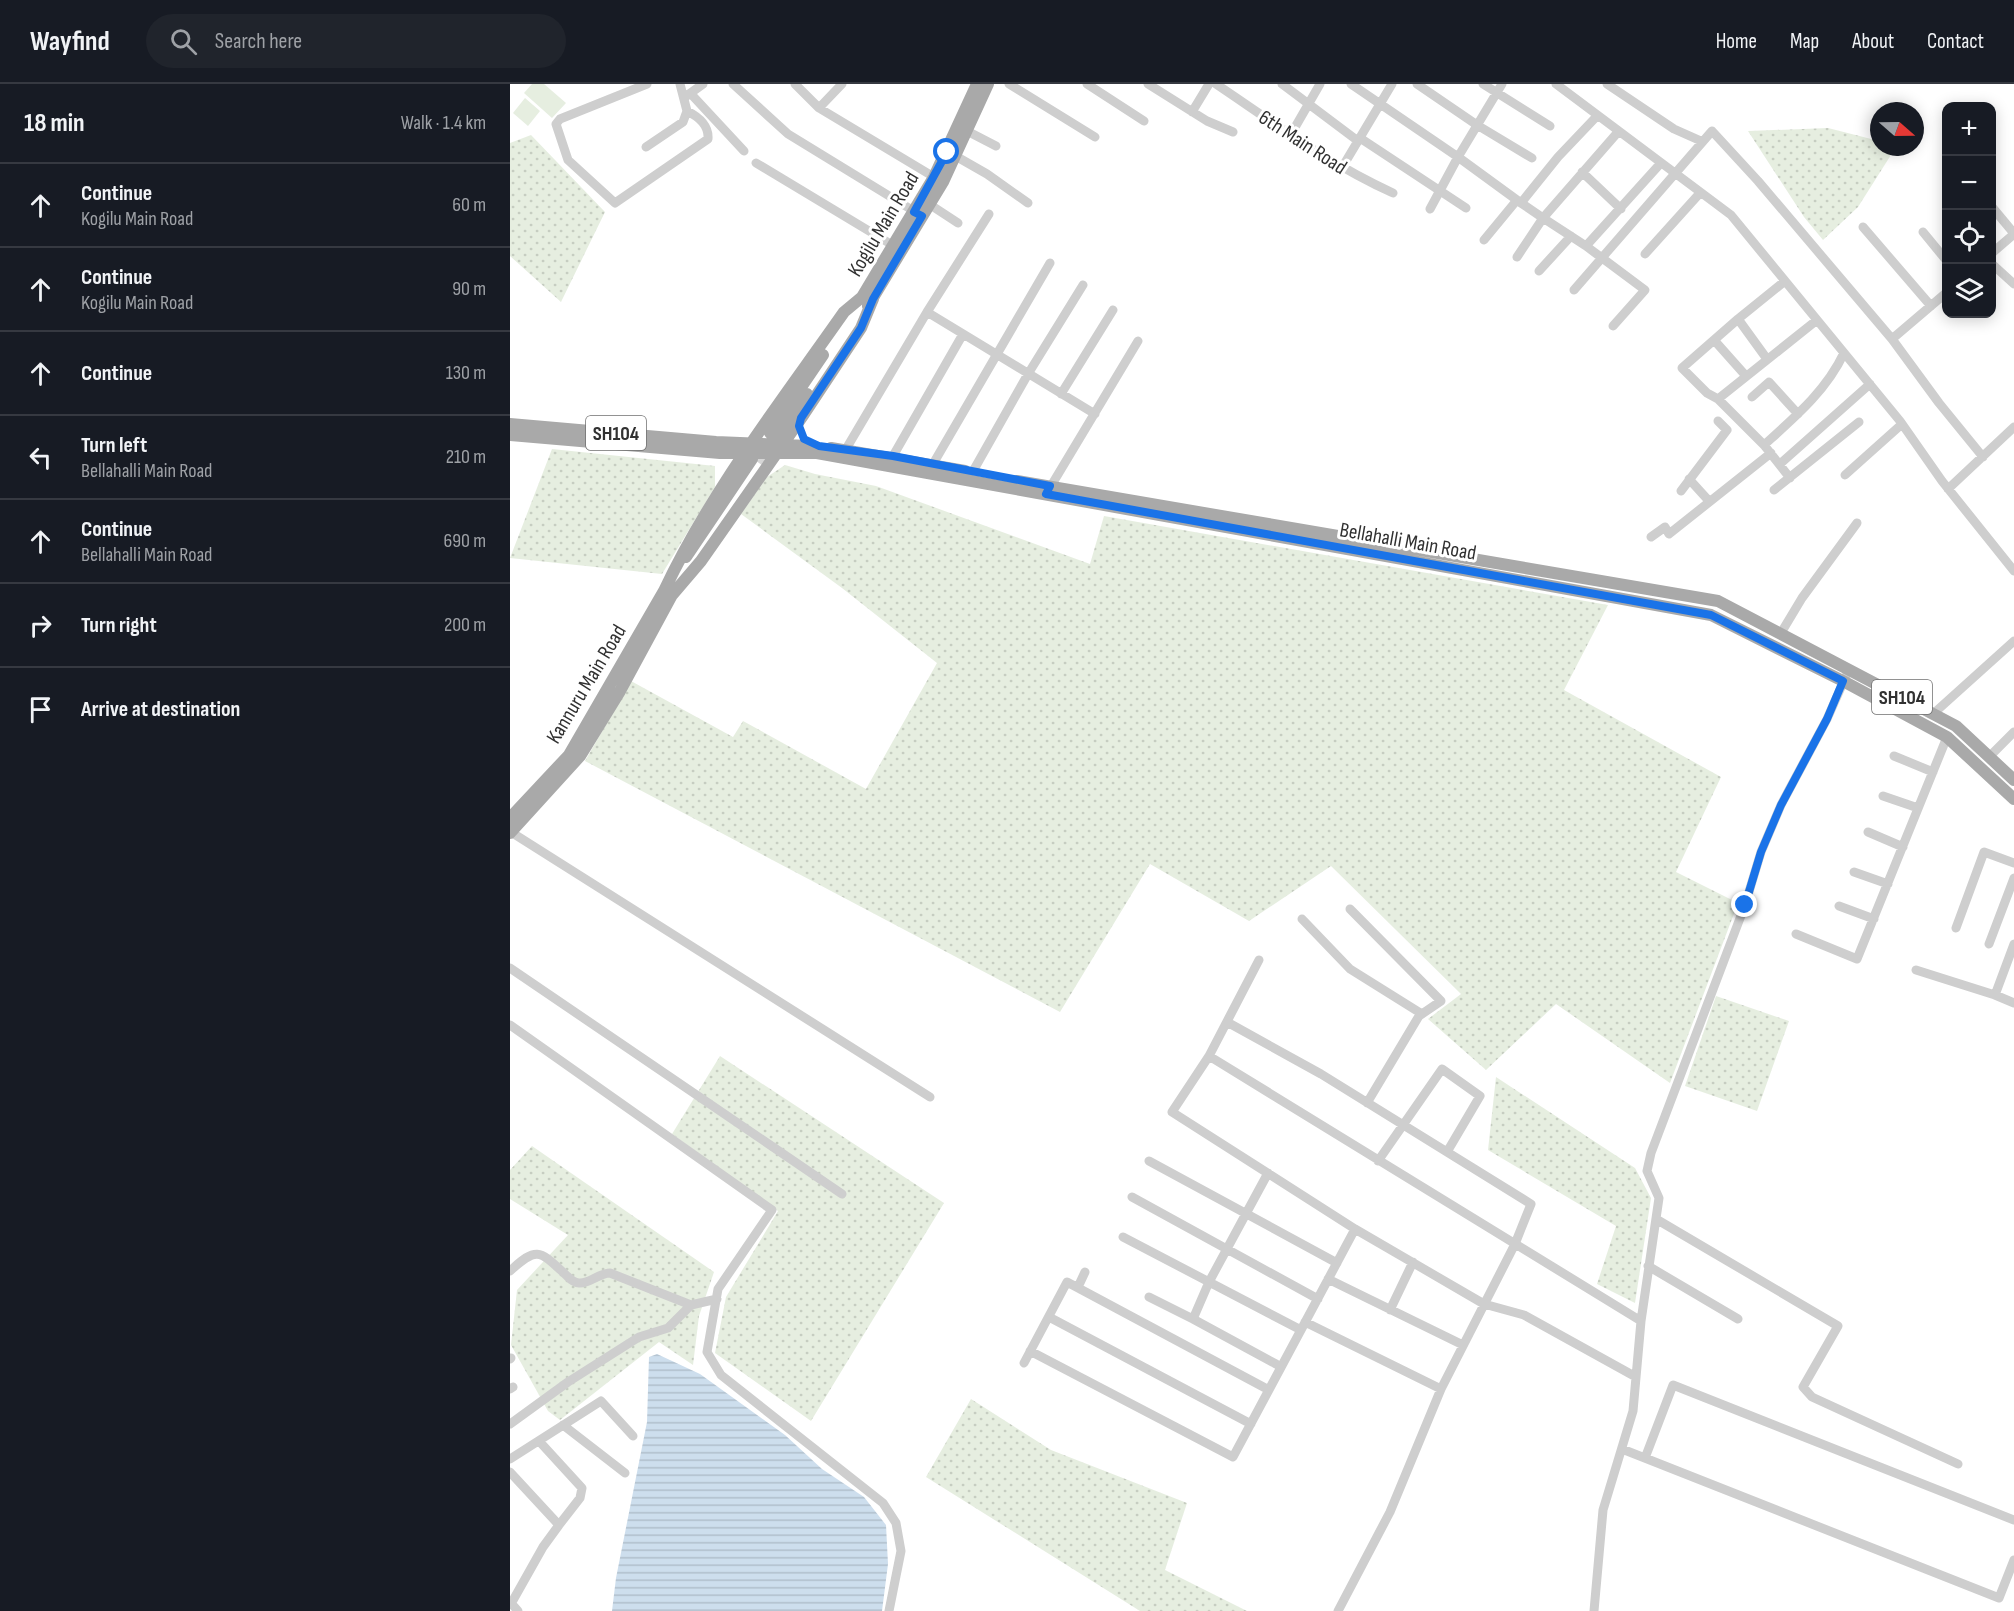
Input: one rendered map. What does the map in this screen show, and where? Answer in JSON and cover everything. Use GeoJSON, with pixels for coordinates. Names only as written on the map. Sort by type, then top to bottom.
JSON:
{"type":"FeatureCollection","features":[{"type":"Feature","properties":{"kind":"main road","name":"Kogilu Main Road"},"geometry":{"type":"LineString","coordinates":[[867,298],[894,246],[918,214],[929,204],[952,154],[977,84]]}},
{"type":"Feature","properties":{"kind":"main road","name":"Kogilu Main Road"},"geometry":{"type":"LineString","coordinates":[[773,439],[844,312],[867,298],[918,214],[934,177],[967,131],[988,84]]}},
{"type":"Feature","properties":{"kind":"main road"},"geometry":{"type":"LineString","coordinates":[[819,446],[807,442],[801,435],[800,422],[861,328],[867,298]]}},
{"type":"Feature","properties":{"kind":"main road"},"geometry":{"type":"LineString","coordinates":[[510,832],[580,756],[620,691],[694,545],[754,459],[773,439],[867,298]]}},
{"type":"Feature","properties":{"kind":"main road"},"geometry":{"type":"LineString","coordinates":[[668,593],[688,540],[729,479],[804,414]]}},
{"type":"Feature","properties":{"kind":"main road","name":"SH104"},"geometry":{"type":"LineString","coordinates":[[510,424],[721,448],[754,459],[773,439]]}},
{"type":"Feature","properties":{"kind":"main road","name":"SH104"},"geometry":{"type":"LineString","coordinates":[[510,435],[721,448]]}},
{"type":"Feature","properties":{"kind":"main road"},"geometry":{"type":"LineString","coordinates":[[729,479],[721,448],[738,438],[773,439]]}},
{"type":"Feature","properties":{"kind":"main road","name":"Bellahalli Main Road"},"geometry":{"type":"LineString","coordinates":[[773,439],[893,456],[1048,490],[1711,615],[1843,681],[1947,737],[2014,799]]}},
{"type":"Feature","properties":{"kind":"main road","name":"Bellahalli Main Road"},"geometry":{"type":"LineString","coordinates":[[773,439],[806,453],[1048,490],[1718,601],[1850,668],[1956,726],[2014,780]]}},
{"type":"Feature","properties":{"kind":"main road"},"geometry":{"type":"LineString","coordinates":[[754,459],[784,460],[806,453]]}},
{"type":"Feature","properties":{"kind":"main road"},"geometry":{"type":"LineString","coordinates":[[668,593],[754,459]]}},
{"type":"Feature","properties":{"kind":"main road","name":"Kannuru Main Road"},"geometry":{"type":"LineString","coordinates":[[510,818],[569,755],[668,593]]}},
{"type":"Feature","properties":{"kind":"street"},"geometry":{"type":"LineString","coordinates":[[647,84],[560,119],[556,124],[568,160],[613,203],[621,201],[708,140],[709,134],[700,118],[687,111]]}},
{"type":"Feature","properties":{"kind":"street"},"geometry":{"type":"LineString","coordinates":[[680,84],[687,96],[744,151]]}},
{"type":"Feature","properties":{"kind":"street"},"geometry":{"type":"LineString","coordinates":[[687,96],[703,84]]}},
{"type":"Feature","properties":{"kind":"street"},"geometry":{"type":"LineString","coordinates":[[733,84],[788,134],[918,214]]}},
{"type":"Feature","properties":{"kind":"street"},"geometry":{"type":"LineString","coordinates":[[795,84],[819,108],[934,177]]}},
{"type":"Feature","properties":{"kind":"street"},"geometry":{"type":"LineString","coordinates":[[819,108],[842,84]]}},
{"type":"Feature","properties":{"kind":"street"},"geometry":{"type":"LineString","coordinates":[[1009,84],[1095,137]]}},
{"type":"Feature","properties":{"kind":"street"},"geometry":{"type":"LineString","coordinates":[[1087,84],[1144,121]]}},
{"type":"Feature","properties":{"kind":"street"},"geometry":{"type":"LineString","coordinates":[[1148,84],[1192,112],[1233,132]]}},
{"type":"Feature","properties":{"kind":"street"},"geometry":{"type":"LineString","coordinates":[[1192,112],[1209,84]]}},
{"type":"Feature","properties":{"kind":"street","name":"6th Main Road"},"geometry":{"type":"LineString","coordinates":[[1216,84],[1290,136],[1343,166],[1357,177],[1393,193]]}},
{"type":"Feature","properties":{"kind":"street"},"geometry":{"type":"LineString","coordinates":[[1282,84],[1359,139],[1466,208]]}},
{"type":"Feature","properties":{"kind":"street"},"geometry":{"type":"LineString","coordinates":[[1290,136],[1320,84]]}},
{"type":"Feature","properties":{"kind":"street"},"geometry":{"type":"LineString","coordinates":[[1351,84],[1586,246],[1645,290],[1613,326]]}},
{"type":"Feature","properties":{"kind":"street"},"geometry":{"type":"LineString","coordinates":[[1343,166],[1392,84]]}},
{"type":"Feature","properties":{"kind":"street"},"geometry":{"type":"LineString","coordinates":[[1417,84],[1477,125],[1532,158]]}},
{"type":"Feature","properties":{"kind":"street"},"geometry":{"type":"LineString","coordinates":[[1483,84],[1550,126]]}},
{"type":"Feature","properties":{"kind":"street"},"geometry":{"type":"LineString","coordinates":[[1430,209],[1502,84]]}},
{"type":"Feature","properties":{"kind":"street"},"geometry":{"type":"LineString","coordinates":[[1556,84],[1731,216],[1902,424],[1948,489],[2014,571]]}},
{"type":"Feature","properties":{"kind":"street"},"geometry":{"type":"LineString","coordinates":[[1607,84],[1619,87],[1674,129],[1701,141]]}},
{"type":"Feature","properties":{"kind":"street"},"geometry":{"type":"LineString","coordinates":[[646,147],[683,122],[687,111],[687,96]]}},
{"type":"Feature","properties":{"kind":"street"},"geometry":{"type":"LineString","coordinates":[[1484,240],[1557,157],[1598,116]]}},
{"type":"Feature","properties":{"kind":"street"},"geometry":{"type":"LineString","coordinates":[[967,131],[996,146]]}},
{"type":"Feature","properties":{"kind":"street"},"geometry":{"type":"LineString","coordinates":[[1574,290],[1712,131],[1892,339],[1939,403],[1983,457]]}},
{"type":"Feature","properties":{"kind":"street"},"geometry":{"type":"LineString","coordinates":[[1517,257],[1543,218],[1618,132]]}},
{"type":"Feature","properties":{"kind":"street"},"geometry":{"type":"LineString","coordinates":[[952,154],[1028,203]]}},
{"type":"Feature","properties":{"kind":"street"},"geometry":{"type":"LineString","coordinates":[[756,163],[894,246]]}},
{"type":"Feature","properties":{"kind":"street"},"geometry":{"type":"LineString","coordinates":[[1586,246],[1660,164]]}},
{"type":"Feature","properties":{"kind":"street"},"geometry":{"type":"LineString","coordinates":[[1582,172],[1621,209]]}},
{"type":"Feature","properties":{"kind":"street"},"geometry":{"type":"LineString","coordinates":[[1645,254],[1700,193]]}},
{"type":"Feature","properties":{"kind":"street"},"geometry":{"type":"LineString","coordinates":[[929,204],[958,223]]}},
{"type":"Feature","properties":{"kind":"street"},"geometry":{"type":"LineString","coordinates":[[1996,212],[2013,235],[1996,249]]}},
{"type":"Feature","properties":{"kind":"street"},"geometry":{"type":"LineString","coordinates":[[846,449],[927,312],[990,214]]}},
{"type":"Feature","properties":{"kind":"street"},"geometry":{"type":"LineString","coordinates":[[1863,227],[1931,306]]}},
{"type":"Feature","properties":{"kind":"street"},"geometry":{"type":"LineString","coordinates":[[1923,232],[1942,254]]}},
{"type":"Feature","properties":{"kind":"street"},"geometry":{"type":"LineString","coordinates":[[1539,271],[1570,236]]}},
{"type":"Feature","properties":{"kind":"street"},"geometry":{"type":"LineString","coordinates":[[933,464],[1050,263]]}},
{"type":"Feature","properties":{"kind":"street"},"geometry":{"type":"LineString","coordinates":[[1996,268],[2014,284]]}},
{"type":"Feature","properties":{"kind":"street"},"geometry":{"type":"LineString","coordinates":[[1785,281],[1682,368],[1707,393],[1718,399],[1764,445],[1790,478]]}},
{"type":"Feature","properties":{"kind":"street"},"geometry":{"type":"LineString","coordinates":[[972,473],[1028,374],[1083,285]]}},
{"type":"Feature","properties":{"kind":"street"},"geometry":{"type":"LineString","coordinates":[[1892,339],[1942,297]]}},
{"type":"Feature","properties":{"kind":"street"},"geometry":{"type":"LineString","coordinates":[[1061,394],[1113,310]]}},
{"type":"Feature","properties":{"kind":"street"},"geometry":{"type":"LineString","coordinates":[[927,312],[1095,414]]}},
{"type":"Feature","properties":{"kind":"street"},"geometry":{"type":"LineString","coordinates":[[1738,320],[1767,359]]}},
{"type":"Feature","properties":{"kind":"street"},"geometry":{"type":"LineString","coordinates":[[1718,399],[1817,320]]}},
{"type":"Feature","properties":{"kind":"street"},"geometry":{"type":"LineString","coordinates":[[893,456],[963,334]]}},
{"type":"Feature","properties":{"kind":"street"},"geometry":{"type":"LineString","coordinates":[[1714,340],[1746,376]]}},
{"type":"Feature","properties":{"kind":"street"},"geometry":{"type":"LineString","coordinates":[[1048,490],[1138,341]]}},
{"type":"Feature","properties":{"kind":"street"},"geometry":{"type":"LineString","coordinates":[[1764,445],[1798,414],[1835,372],[1844,353]]}},
{"type":"Feature","properties":{"kind":"street"},"geometry":{"type":"LineString","coordinates":[[1752,398],[1769,382],[1798,414]]}},
{"type":"Feature","properties":{"kind":"street"},"geometry":{"type":"LineString","coordinates":[[1780,464],[1869,384]]}},
{"type":"Feature","properties":{"kind":"street"},"geometry":{"type":"LineString","coordinates":[[1681,491],[1727,429],[1718,421]]}},
{"type":"Feature","properties":{"kind":"street"},"geometry":{"type":"LineString","coordinates":[[1774,490],[1859,422]]}},
{"type":"Feature","properties":{"kind":"street"},"geometry":{"type":"LineString","coordinates":[[1845,475],[1902,424]]}},
{"type":"Feature","properties":{"kind":"street"},"geometry":{"type":"LineString","coordinates":[[1948,489],[2014,428]]}},
{"type":"Feature","properties":{"kind":"street"},"geometry":{"type":"LineString","coordinates":[[1650,537],[1668,525],[1669,534],[1771,453]]}},
{"type":"Feature","properties":{"kind":"street"},"geometry":{"type":"LineString","coordinates":[[1689,480],[1709,501]]}},
{"type":"Feature","properties":{"kind":"street"},"geometry":{"type":"LineString","coordinates":[[1781,633],[1802,598],[1857,523]]}},
{"type":"Feature","properties":{"kind":"street"},"geometry":{"type":"LineString","coordinates":[[1933,714],[2014,641]]}},
{"type":"Feature","properties":{"kind":"street"},"geometry":{"type":"LineString","coordinates":[[1594,1611],[1603,1510],[1633,1411],[1641,1322],[1659,1198],[1647,1171],[1651,1153],[1745,905],[1761,852],[1781,805],[1827,719],[1850,668]]}},
{"type":"Feature","properties":{"kind":"street"},"geometry":{"type":"LineString","coordinates":[[1989,757],[2014,732]]}},
{"type":"Feature","properties":{"kind":"street"},"geometry":{"type":"LineString","coordinates":[[1796,934],[1857,959],[1947,737]]}},
{"type":"Feature","properties":{"kind":"street"},"geometry":{"type":"LineString","coordinates":[[1894,756],[1933,772]]}},
{"type":"Feature","properties":{"kind":"street"},"geometry":{"type":"LineString","coordinates":[[1883,796],[1918,808]]}},
{"type":"Feature","properties":{"kind":"street"},"geometry":{"type":"LineString","coordinates":[[510,832],[930,1097]]}},
{"type":"Feature","properties":{"kind":"street"},"geometry":{"type":"LineString","coordinates":[[1868,832],[1903,847]]}},
{"type":"Feature","properties":{"kind":"street"},"geometry":{"type":"LineString","coordinates":[[1956,928],[1984,852],[2014,863]]}},
{"type":"Feature","properties":{"kind":"street"},"geometry":{"type":"LineString","coordinates":[[1854,872],[1888,884]]}},
{"type":"Feature","properties":{"kind":"street"},"geometry":{"type":"LineString","coordinates":[[1989,944],[2014,878]]}},
{"type":"Feature","properties":{"kind":"street"},"geometry":{"type":"LineString","coordinates":[[1839,906],[1874,919]]}},
{"type":"Feature","properties":{"kind":"street"},"geometry":{"type":"LineString","coordinates":[[1350,909],[1441,1001],[1422,1014],[1367,1103]]}},
{"type":"Feature","properties":{"kind":"street"},"geometry":{"type":"LineString","coordinates":[[1302,919],[1350,969],[1422,1014]]}},
{"type":"Feature","properties":{"kind":"street"},"geometry":{"type":"LineString","coordinates":[[1995,995],[2014,944]]}},
{"type":"Feature","properties":{"kind":"street"},"geometry":{"type":"LineString","coordinates":[[1259,960],[1209,1056],[1172,1112],[1355,1229],[1484,1304],[1524,1315],[1636,1377]]}},
{"type":"Feature","properties":{"kind":"street"},"geometry":{"type":"LineString","coordinates":[[510,968],[842,1194]]}},
{"type":"Feature","properties":{"kind":"street"},"geometry":{"type":"LineString","coordinates":[[1916,970],[2014,1003]]}},
{"type":"Feature","properties":{"kind":"street"},"geometry":{"type":"LineString","coordinates":[[1227,1022],[1367,1103],[1531,1204],[1515,1244],[1441,1389],[1390,1512],[1338,1611]]}},
{"type":"Feature","properties":{"kind":"street"},"geometry":{"type":"LineString","coordinates":[[510,1025],[772,1210],[718,1289],[707,1352],[721,1375],[883,1503],[896,1523],[901,1551],[889,1611]]}},
{"type":"Feature","properties":{"kind":"street"},"geometry":{"type":"LineString","coordinates":[[1209,1056],[1641,1322]]}},
{"type":"Feature","properties":{"kind":"street"},"geometry":{"type":"LineString","coordinates":[[1378,1161],[1442,1069],[1480,1096],[1447,1152]]}},
{"type":"Feature","properties":{"kind":"street"},"geometry":{"type":"LineString","coordinates":[[1149,1161],[1337,1263]]}},
{"type":"Feature","properties":{"kind":"street"},"geometry":{"type":"LineString","coordinates":[[1193,1319],[1209,1282],[1268,1173]]}},
{"type":"Feature","properties":{"kind":"street"},"geometry":{"type":"LineString","coordinates":[[1132,1197],[1318,1299]]}},
{"type":"Feature","properties":{"kind":"street"},"geometry":{"type":"LineString","coordinates":[[1656,1219],[1838,1326],[1803,1387],[1812,1397],[1959,1464]]}},
{"type":"Feature","properties":{"kind":"street"},"geometry":{"type":"LineString","coordinates":[[1030,1351],[1233,1457],[1355,1229]]}},
{"type":"Feature","properties":{"kind":"street"},"geometry":{"type":"LineString","coordinates":[[1123,1237],[1209,1282],[1441,1389]]}},
{"type":"Feature","properties":{"kind":"street"},"geometry":{"type":"LineString","coordinates":[[510,1271],[528,1254],[537,1253],[543,1255],[573,1281],[580,1284],[610,1273],[691,1305]]}},
{"type":"Feature","properties":{"kind":"street"},"geometry":{"type":"LineString","coordinates":[[1390,1310],[1413,1262]]}},
{"type":"Feature","properties":{"kind":"street"},"geometry":{"type":"LineString","coordinates":[[1648,1266],[1738,1319]]}},
{"type":"Feature","properties":{"kind":"street"},"geometry":{"type":"LineString","coordinates":[[1078,1287],[1085,1272]]}},
{"type":"Feature","properties":{"kind":"street"},"geometry":{"type":"LineString","coordinates":[[1328,1279],[1463,1345]]}},
{"type":"Feature","properties":{"kind":"street"},"geometry":{"type":"LineString","coordinates":[[1024,1363],[1067,1282],[1269,1389]]}},
{"type":"Feature","properties":{"kind":"street"},"geometry":{"type":"LineString","coordinates":[[1149,1297],[1276,1364]]}},
{"type":"Feature","properties":{"kind":"street"},"geometry":{"type":"LineString","coordinates":[[510,1424],[568,1382],[639,1336],[668,1328],[691,1305],[717,1299]]}},
{"type":"Feature","properties":{"kind":"street"},"geometry":{"type":"LineString","coordinates":[[1049,1317],[1251,1424]]}},
{"type":"Feature","properties":{"kind":"street"},"geometry":{"type":"LineString","coordinates":[[1645,1458],[1673,1386],[2014,1520]]}},
{"type":"Feature","properties":{"kind":"street"},"geometry":{"type":"LineString","coordinates":[[510,1459],[601,1401],[633,1436]]}},
{"type":"Feature","properties":{"kind":"street"},"geometry":{"type":"LineString","coordinates":[[563,1425],[625,1473]]}},
{"type":"Feature","properties":{"kind":"street"},"geometry":{"type":"LineString","coordinates":[[518,1611],[511,1602],[543,1547],[580,1498],[582,1488],[539,1441]]}},
{"type":"Feature","properties":{"kind":"street"},"geometry":{"type":"LineString","coordinates":[[1622,1449],[1999,1598],[2014,1560]]}},
{"type":"Feature","properties":{"kind":"street"},"geometry":{"type":"LineString","coordinates":[[510,1472],[560,1525]]}},
{"type":"Feature","properties":{"kind":"shaded area"},"geometry":{"type":"Polygon","coordinates":[[[532,84],[544,84],[566,103],[552,118],[524,93],[532,84]]]}},
{"type":"Feature","properties":{"kind":"shaded area"},"geometry":{"type":"Polygon","coordinates":[[[525,98],[540,111],[528,126],[513,113],[525,98]]]}},
{"type":"Feature","properties":{"kind":"shaded area"},"geometry":{"type":"Polygon","coordinates":[[[1828,128],[1870,139],[1870,156],[1890,156],[1858,207],[1823,240],[1804,217],[1748,131],[1828,128]]]}},
{"type":"Feature","properties":{"kind":"shaded area"},"geometry":{"type":"Polygon","coordinates":[[[531,135],[605,212],[561,302],[510,256],[510,143],[531,135]]]}},
{"type":"Feature","properties":{"kind":"shaded area"},"geometry":{"type":"Polygon","coordinates":[[[552,449],[715,466],[715,487],[662,574],[510,558],[552,449]]]}},
{"type":"Feature","properties":{"kind":"shaded area"},"geometry":{"type":"Polygon","coordinates":[[[785,465],[815,474],[876,486],[1090,564],[1104,516],[1608,605],[1564,690],[1721,777],[1676,872],[1738,903],[1670,1083],[1556,1004],[1486,1070],[1428,1019],[1461,994],[1331,866],[1249,921],[1150,864],[1060,1012],[585,761],[631,681],[733,737],[743,721],[866,789],[937,663],[842,588],[741,514],[767,477],[785,465]]]}},
{"type":"Feature","properties":{"kind":"shaded area"},"geometry":{"type":"Polygon","coordinates":[[[1716,996],[1789,1021],[1757,1111],[1685,1086],[1716,996]]]}},
{"type":"Feature","properties":{"kind":"shaded area"},"geometry":{"type":"Polygon","coordinates":[[[720,1056],[944,1203],[811,1421],[715,1353],[726,1297],[778,1211],[672,1134],[720,1056]]]}},
{"type":"Feature","properties":{"kind":"shaded area"},"geometry":{"type":"Polygon","coordinates":[[[1496,1077],[1635,1168],[1651,1198],[1635,1303],[1597,1284],[1616,1226],[1488,1150],[1496,1077]]]}},
{"type":"Feature","properties":{"kind":"shaded area"},"geometry":{"type":"Polygon","coordinates":[[[532,1146],[714,1272],[699,1316],[693,1365],[659,1342],[560,1420],[548,1411],[511,1345],[517,1290],[568,1235],[510,1199],[510,1170],[532,1146]]]}},
{"type":"Feature","properties":{"kind":"shaded area"},"geometry":{"type":"Polygon","coordinates":[[[971,1399],[1051,1450],[1187,1503],[1165,1570],[1247,1611],[1140,1611],[926,1477],[971,1399]]]}},
{"type":"Feature","properties":{"kind":"water"},"geometry":{"type":"Polygon","coordinates":[[[657,1354],[700,1374],[785,1435],[822,1469],[864,1497],[886,1525],[888,1564],[882,1611],[612,1611],[616,1578],[647,1422],[649,1357],[657,1354]]]}},
{"type":"Feature","properties":{"kind":"tunnel"},"geometry":{"type":"LineString","coordinates":[[759,463],[771,446]]}},
{"type":"Feature","properties":{"kind":"route"},"geometry":{"type":"LineString","coordinates":[[947,152],[914,212],[922,216],[873,299],[861,328],[801,418],[799,426],[801,435],[807,442],[1050,486],[1046,494],[1711,615],[1843,681],[1827,719],[1781,805],[1761,852],[1745,905]]}}]}
